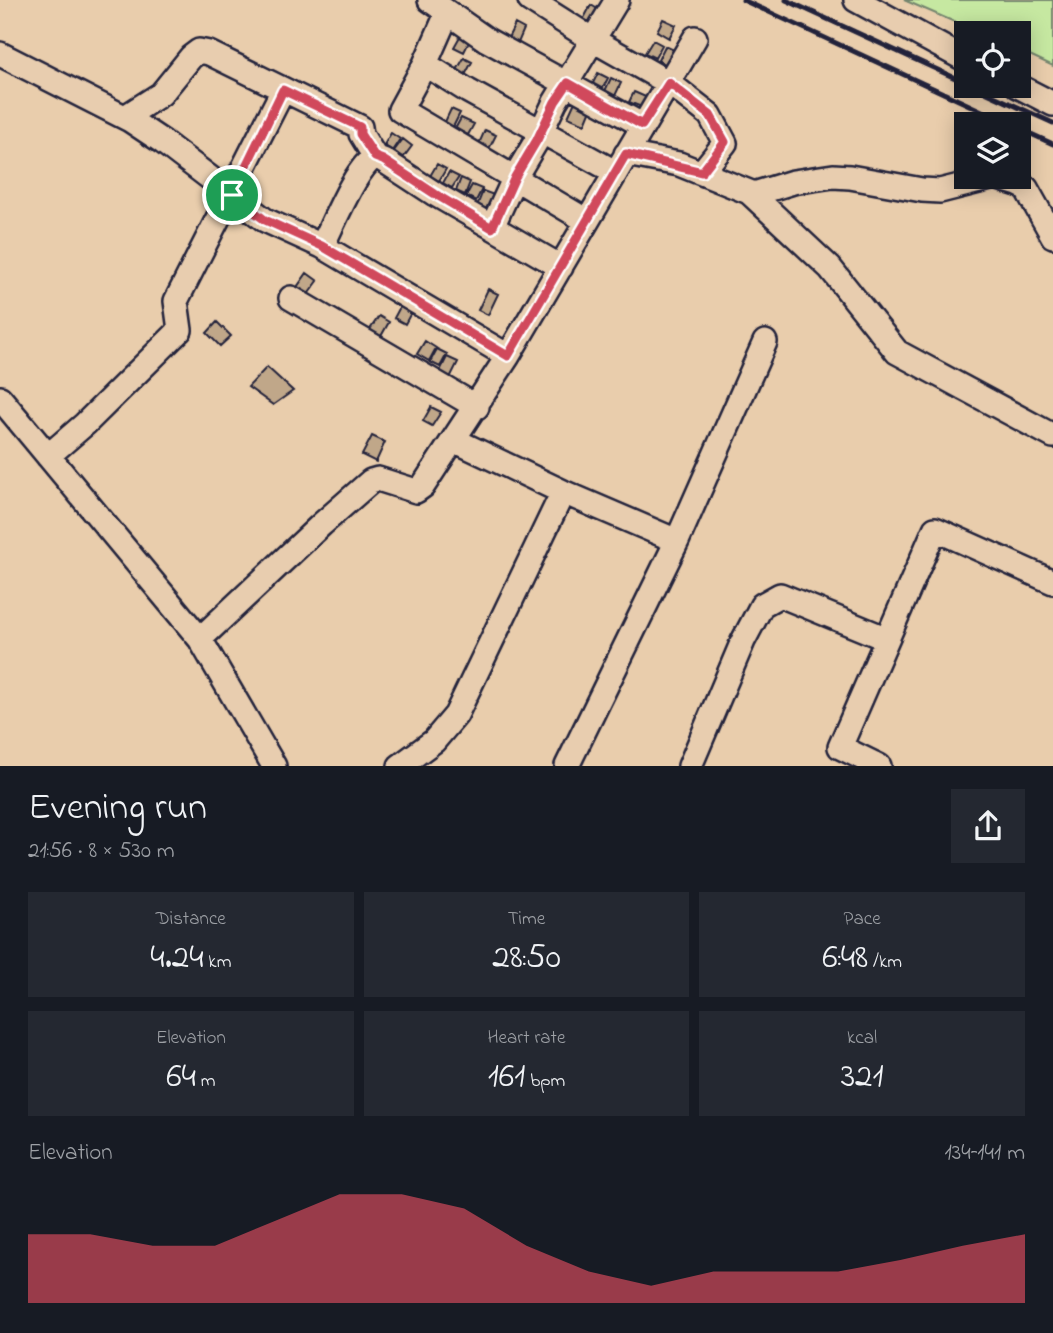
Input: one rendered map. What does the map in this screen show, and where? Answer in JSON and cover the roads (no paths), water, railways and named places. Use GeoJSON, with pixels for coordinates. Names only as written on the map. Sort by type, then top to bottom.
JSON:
{"type":"FeatureCollection","features":[{"type":"Feature","properties":{"kind":"street"},"geometry":{"type":"LineString","coordinates":[[530,0],[669,83],[710,115],[725,142],[702,172]]}},
{"type":"Feature","properties":{"kind":"street"},"geometry":{"type":"LineString","coordinates":[[492,228],[515,177],[555,102],[617,0]]}},
{"type":"Feature","properties":{"kind":"street"},"geometry":{"type":"LineString","coordinates":[[856,0],[954,53]]}},
{"type":"Feature","properties":{"kind":"street"},"geometry":{"type":"LineString","coordinates":[[587,221],[400,110],[425,64],[438,7],[487,40],[642,125]]}},
{"type":"Feature","properties":{"kind":"street"},"geometry":{"type":"LineString","coordinates":[[200,639],[370,481],[378,479],[416,491],[423,486],[508,356],[695,38]]}},
{"type":"Feature","properties":{"kind":"street"},"geometry":{"type":"LineString","coordinates":[[125,117],[161,94],[191,57],[199,51],[209,53],[360,127],[360,134],[375,157],[561,267]]}},
{"type":"Feature","properties":{"kind":"street"},"geometry":{"type":"LineString","coordinates":[[0,54],[125,117],[163,142],[265,220],[322,246],[508,356]]}},
{"type":"Feature","properties":{"kind":"street"},"geometry":{"type":"LineString","coordinates":[[425,64],[468,91],[542,130],[620,163],[702,172],[749,192],[758,193],[793,182],[833,176],[940,191],[995,177],[1026,188],[1053,236]]}},
{"type":"Feature","properties":{"kind":"street"},"geometry":{"type":"LineString","coordinates":[[48,456],[85,424],[180,330],[176,301],[283,90]]}},
{"type":"Feature","properties":{"kind":"street"},"geometry":{"type":"LineString","coordinates":[[1031,93],[1053,104]]}},
{"type":"Feature","properties":{"kind":"street"},"geometry":{"type":"LineString","coordinates":[[322,246],[348,193],[365,165],[375,157]]}},
{"type":"Feature","properties":{"kind":"street"},"geometry":{"type":"LineString","coordinates":[[749,192],[830,268],[897,352],[1053,436]]}},
{"type":"Feature","properties":{"kind":"street"},"geometry":{"type":"LineString","coordinates":[[291,298],[477,407]]}},
{"type":"Feature","properties":{"kind":"street"},"geometry":{"type":"LineString","coordinates":[[567,766],[677,541],[765,342]]}},
{"type":"Feature","properties":{"kind":"street"},"geometry":{"type":"LineString","coordinates":[[0,398],[200,639],[274,766]]}},
{"type":"Feature","properties":{"kind":"street"},"geometry":{"type":"LineString","coordinates":[[454,440],[563,492],[677,541]]}},
{"type":"Feature","properties":{"kind":"street"},"geometry":{"type":"LineString","coordinates":[[400,766],[432,757],[456,715],[563,492]]}},
{"type":"Feature","properties":{"kind":"street"},"geometry":{"type":"LineString","coordinates":[[879,766],[839,747],[935,529],[1053,582]]}},
{"type":"Feature","properties":{"kind":"street"},"geometry":{"type":"LineString","coordinates":[[690,766],[743,641],[762,605],[780,595],[887,639]]}},
{"type":"Feature","properties":{"kind":"railway"},"geometry":{"type":"LineString","coordinates":[[743,0],[984,112]]}},
{"type":"Feature","properties":{"kind":"railway"},"geometry":{"type":"LineString","coordinates":[[786,0],[954,77]]}},
{"type":"Feature","properties":{"kind":"railway"},"geometry":{"type":"LineString","coordinates":[[998,98],[1053,123]]}},
{"type":"Feature","properties":{"kind":"railway"},"geometry":{"type":"LineString","coordinates":[[1031,134],[1053,144]]}}]}
